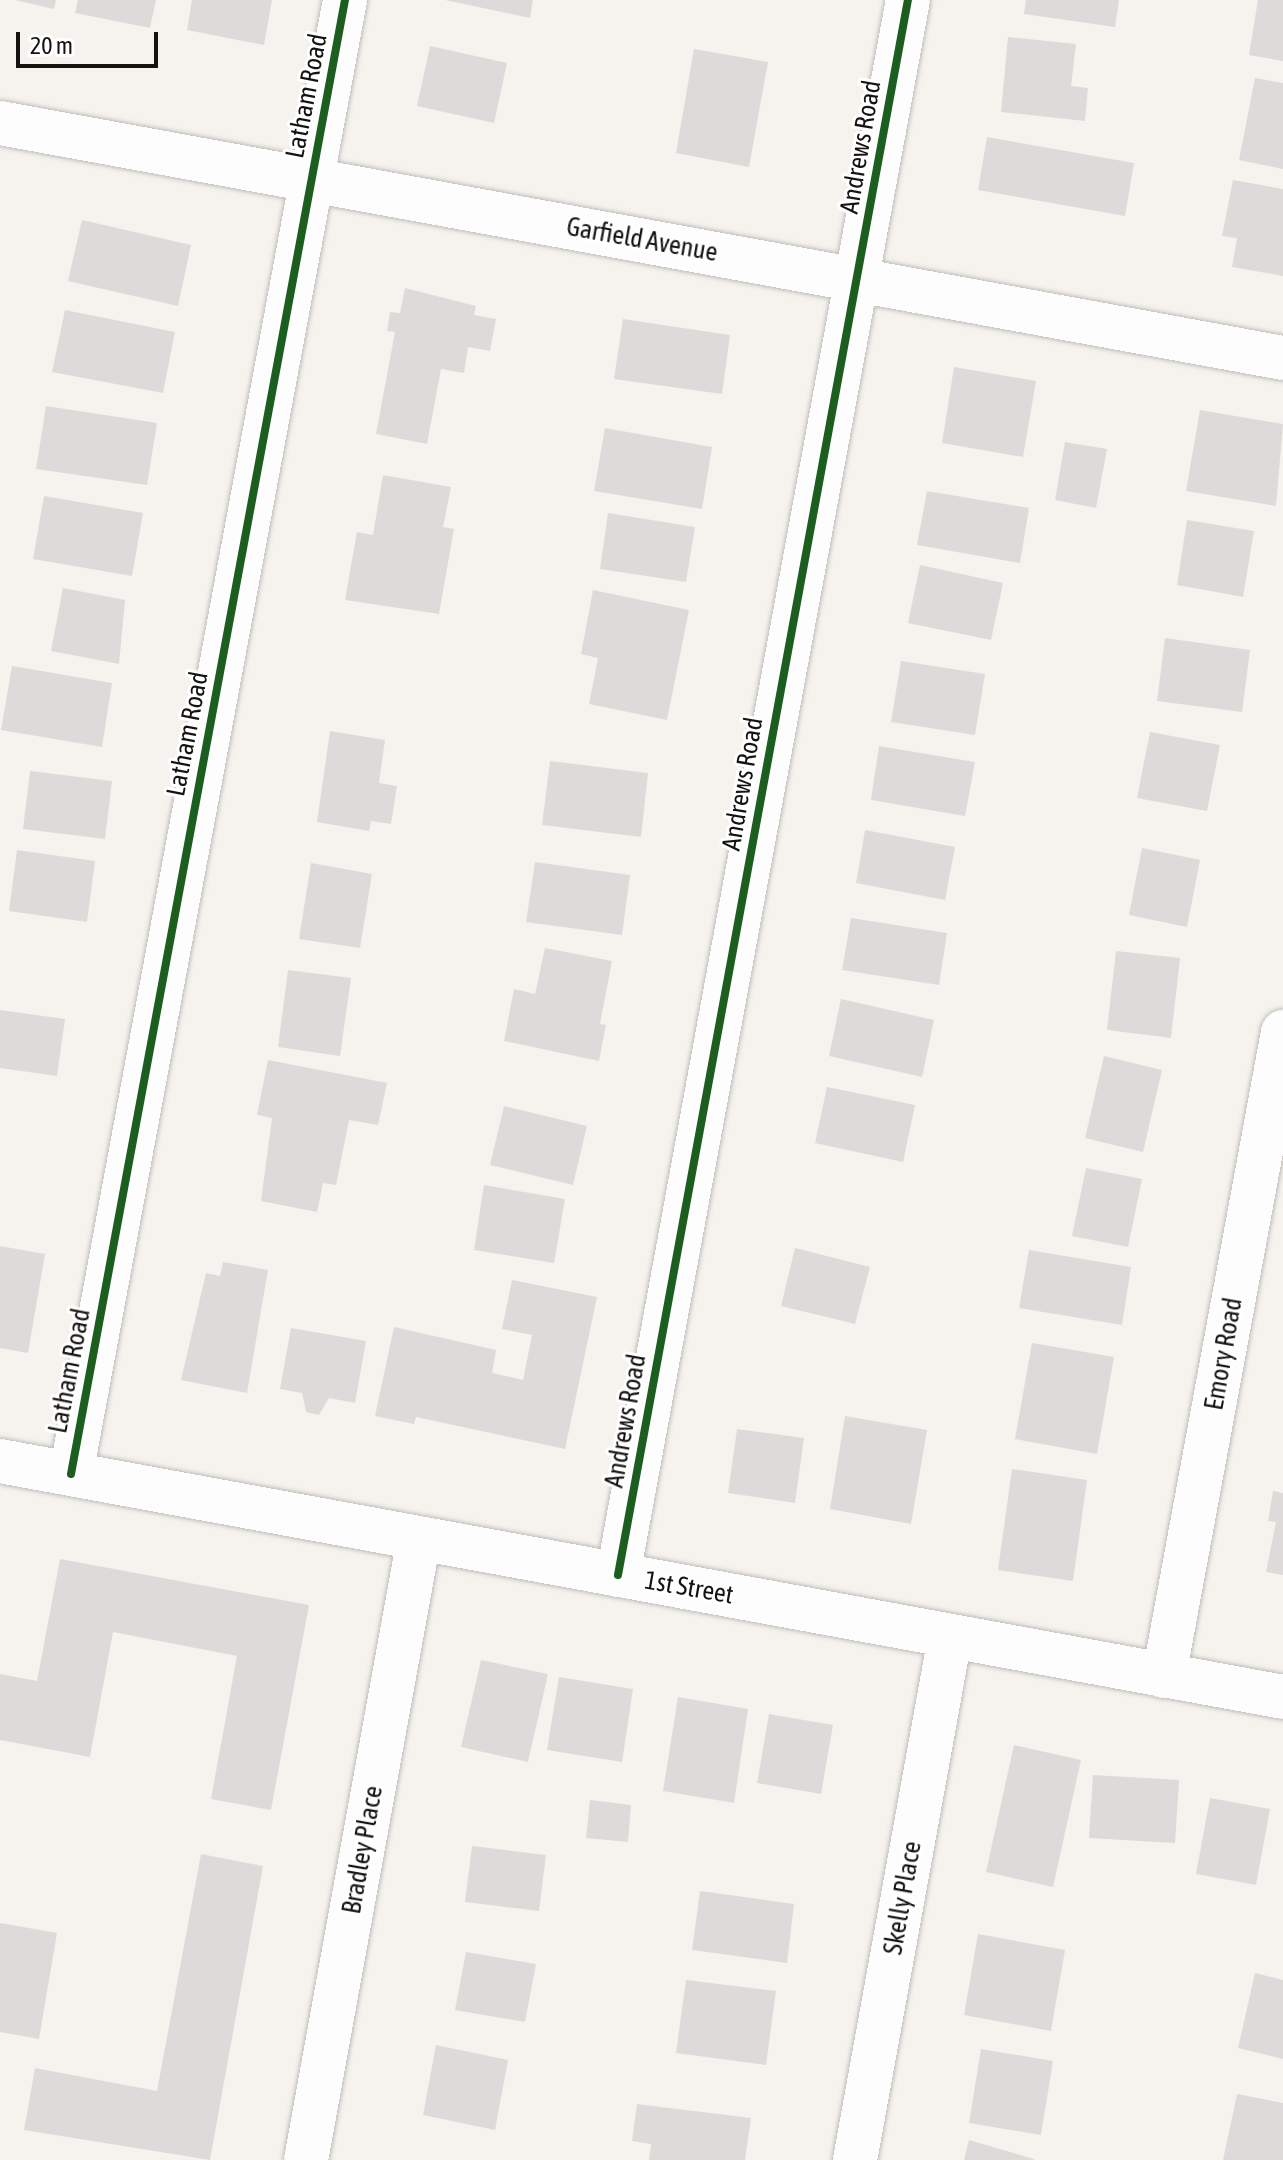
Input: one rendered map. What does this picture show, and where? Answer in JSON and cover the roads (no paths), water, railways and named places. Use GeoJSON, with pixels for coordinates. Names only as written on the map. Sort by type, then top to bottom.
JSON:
{"type":"FeatureCollection","features":[{"type":"Feature","properties":{"kind":"street","name":"Latham Road"},"geometry":{"type":"LineString","coordinates":[[71,1474],[345,0]]}},
{"type":"Feature","properties":{"kind":"street","name":"Andrews Road"},"geometry":{"type":"LineString","coordinates":[[618,1575],[908,0]]}},
{"type":"Feature","properties":{"kind":"street","name":"Garfield Avenue"},"geometry":{"type":"LineString","coordinates":[[0,123],[1283,358]]}},
{"type":"Feature","properties":{"kind":"street","name":"Emory Road"},"geometry":{"type":"LineString","coordinates":[[1164,1676],[1283,1032]]}},
{"type":"Feature","properties":{"kind":"street","name":"1st Street"},"geometry":{"type":"LineString","coordinates":[[0,1461],[1283,1697]]}},
{"type":"Feature","properties":{"kind":"street","name":"Bradley Place"},"geometry":{"type":"LineString","coordinates":[[306,2160],[419,1539]]}},
{"type":"Feature","properties":{"kind":"street","name":"Skelly Place"},"geometry":{"type":"LineString","coordinates":[[855,2160],[950,1637]]}}]}
